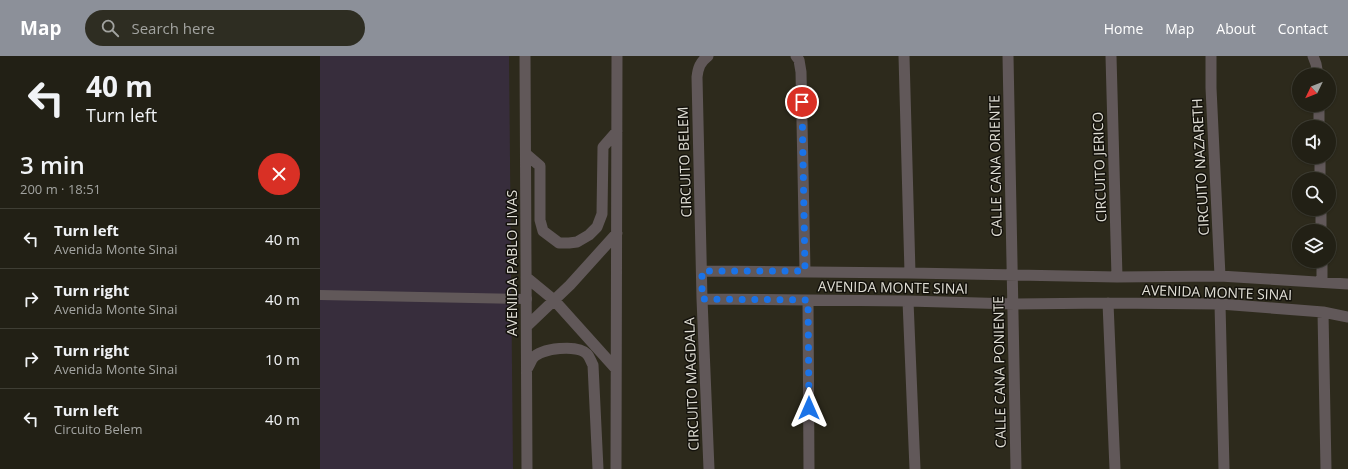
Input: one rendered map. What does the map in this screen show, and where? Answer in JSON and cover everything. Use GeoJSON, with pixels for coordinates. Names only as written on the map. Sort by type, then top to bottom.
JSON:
{"type":"FeatureCollection","features":[{"type":"Feature","properties":{"kind":"street","name":"AVENIDA PABLO LIVAS"},"geometry":{"type":"LineString","coordinates":[[526,56],[527,469]]}},
{"type":"Feature","properties":{"kind":"street"},"geometry":{"type":"LineString","coordinates":[[616,469],[617,56]]}},
{"type":"Feature","properties":{"kind":"street","name":"CIRCUITO BELEM"},"geometry":{"type":"LineString","coordinates":[[702,271],[697,77],[698,67],[708,56]]}},
{"type":"Feature","properties":{"kind":"street"},"geometry":{"type":"LineString","coordinates":[[796,56],[799,60],[801,72],[805,271]]}},
{"type":"Feature","properties":{"kind":"street"},"geometry":{"type":"LineString","coordinates":[[904,56],[910,273]]}},
{"type":"Feature","properties":{"kind":"street","name":"CALLE CANA ORIENTE"},"geometry":{"type":"LineString","coordinates":[[1008,56],[1012,275]]}},
{"type":"Feature","properties":{"kind":"street","name":"CIRCUITO JERICO"},"geometry":{"type":"LineString","coordinates":[[1110,56],[1117,277]]}},
{"type":"Feature","properties":{"kind":"street","name":"CIRCUITO NAZARETH"},"geometry":{"type":"LineString","coordinates":[[1211,56],[1211,88],[1220,276]]}},
{"type":"Feature","properties":{"kind":"street"},"geometry":{"type":"LineString","coordinates":[[1313,56],[1317,68]]}},
{"type":"Feature","properties":{"kind":"street"},"geometry":{"type":"LineString","coordinates":[[526,154],[540,166],[540,220],[543,231],[559,243],[577,242],[590,235],[597,227],[602,214],[602,147],[617,132]]}},
{"type":"Feature","properties":{"kind":"street"},"geometry":{"type":"LineString","coordinates":[[527,326],[570,284],[616,233]]}},
{"type":"Feature","properties":{"kind":"street"},"geometry":{"type":"LineString","coordinates":[[1322,268],[1322,282]]}},
{"type":"Feature","properties":{"kind":"street"},"geometry":{"type":"LineString","coordinates":[[702,271],[702,299]]}},
{"type":"Feature","properties":{"kind":"street","name":"AVENIDA MONTE SINAI"},"geometry":{"type":"LineString","coordinates":[[702,271],[805,271],[1117,277],[1220,276],[1348,284]]}},
{"type":"Feature","properties":{"kind":"street","name":"CALLE CANA PONIENTE"},"geometry":{"type":"LineString","coordinates":[[1012,275],[1014,304],[1016,469]]}},
{"type":"Feature","properties":{"kind":"street"},"geometry":{"type":"LineString","coordinates":[[526,277],[554,300],[616,369]]}},
{"type":"Feature","properties":{"kind":"street","name":"AVENIDA MONTE SINAI"},"geometry":{"type":"LineString","coordinates":[[702,299],[908,301],[1014,304],[1220,304],[1323,312],[1348,317]]}},
{"type":"Feature","properties":{"kind":"street","name":"CIRCUITO MAGDALA"},"geometry":{"type":"LineString","coordinates":[[702,299],[709,469]]}},
{"type":"Feature","properties":{"kind":"street"},"geometry":{"type":"LineString","coordinates":[[808,300],[809,469]]}},
{"type":"Feature","properties":{"kind":"street"},"geometry":{"type":"LineString","coordinates":[[908,301],[915,469]]}},
{"type":"Feature","properties":{"kind":"street"},"geometry":{"type":"LineString","coordinates":[[1108,303],[1115,469]]}},
{"type":"Feature","properties":{"kind":"street"},"geometry":{"type":"LineString","coordinates":[[1220,304],[1224,469]]}},
{"type":"Feature","properties":{"kind":"street"},"geometry":{"type":"LineString","coordinates":[[1323,312],[1326,469]]}},
{"type":"Feature","properties":{"kind":"street"},"geometry":{"type":"LineString","coordinates":[[527,370],[534,357],[543,352],[567,348],[578,349],[586,353],[593,365],[598,469]]}},
{"type":"Feature","properties":{"kind":"lane"},"geometry":{"type":"LineString","coordinates":[[320,296],[527,299]]}},
{"type":"Feature","properties":{"kind":"shaded area"},"geometry":{"type":"Polygon","coordinates":[[[320,56],[509,56],[513,469],[320,469],[320,56]]]}},
{"type":"Feature","properties":{"kind":"route"},"geometry":{"type":"LineString","coordinates":[[802,102],[805,271],[702,271],[702,299],[808,300],[809,408]]}}]}
